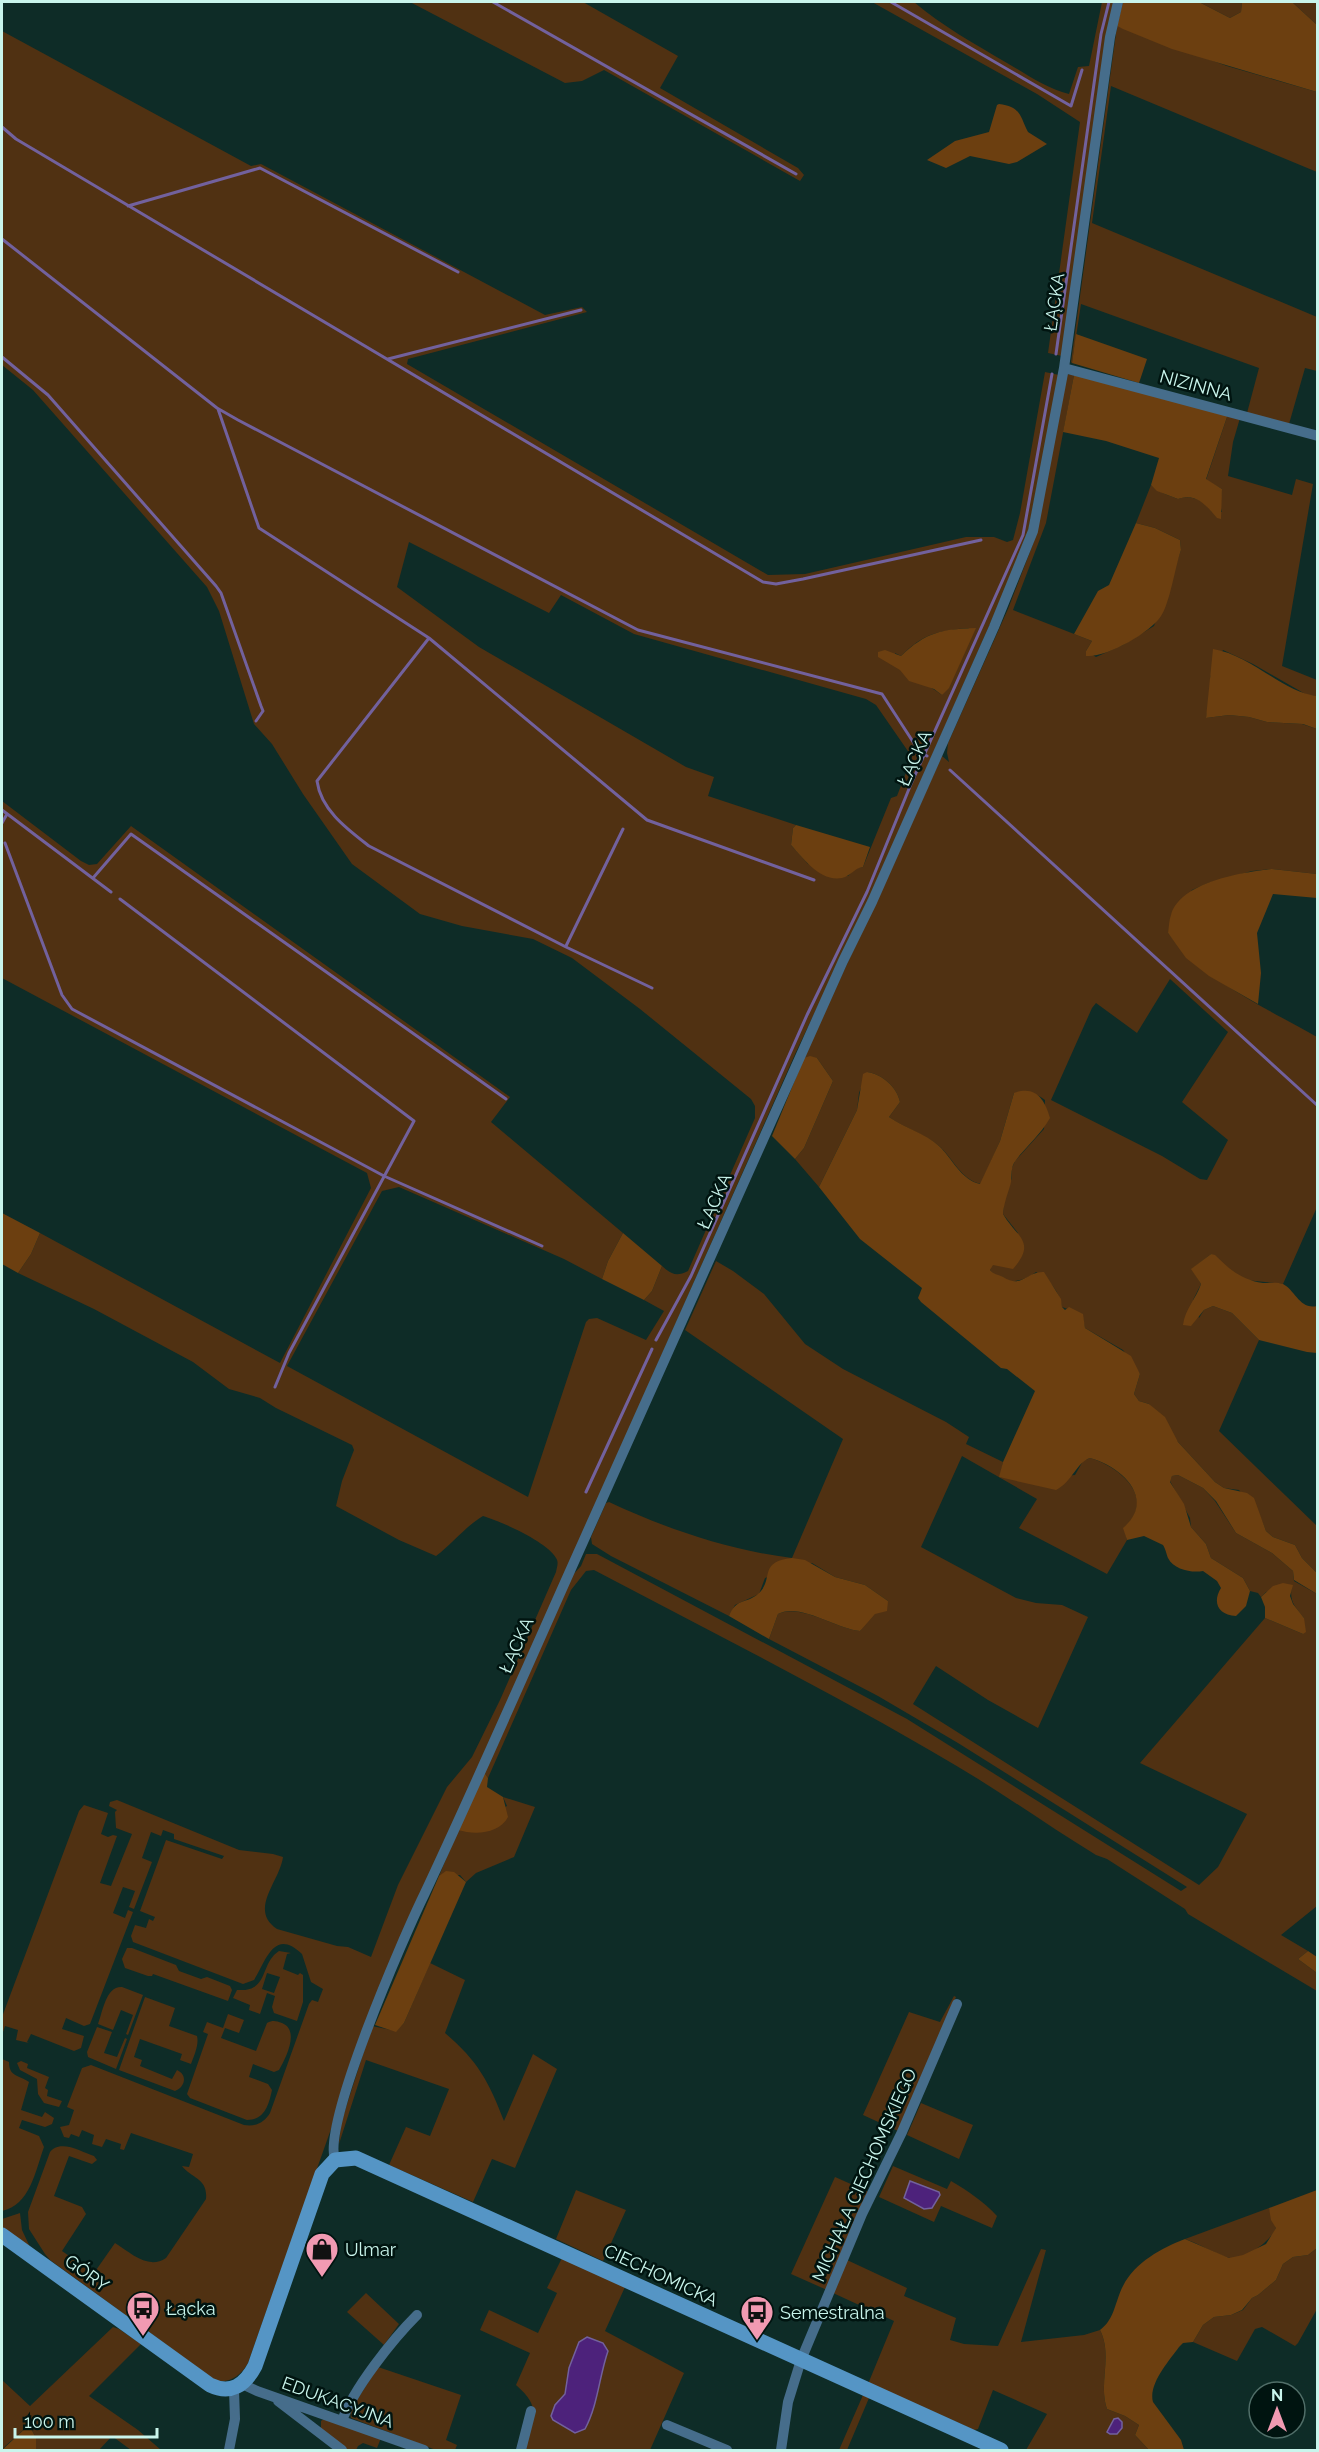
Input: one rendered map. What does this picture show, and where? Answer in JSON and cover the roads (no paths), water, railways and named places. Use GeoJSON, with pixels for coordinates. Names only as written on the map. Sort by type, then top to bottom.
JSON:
{"type":"FeatureCollection","features":[{"type":"Feature","properties":{"kind":"street","name":"ŁĄCKA"},"geometry":{"type":"LineString","coordinates":[[335,2160],[333,2149],[340,2113],[371,2019],[408,1926],[492,1745],[872,902],[1023,557],[1036,519],[1064,368],[1110,37],[1118,2]]}},
{"type":"Feature","properties":{"kind":"street","name":"NIZINNA"},"geometry":{"type":"LineString","coordinates":[[1064,368],[1317,436]]}},
{"type":"Feature","properties":{"kind":"street","name":"MICHAŁA CIECHOMSKIEGO"},"geometry":{"type":"LineString","coordinates":[[801,2360],[862,2214],[902,2132],[957,2004]]}},
{"type":"Feature","properties":{"kind":"street","name":"CIECHOMICKA"},"geometry":{"type":"LineString","coordinates":[[335,2160],[350,2157],[364,2160],[962,2431],[1001,2451]]}},
{"type":"Feature","properties":{"kind":"street"},"geometry":{"type":"LineString","coordinates":[[229,2451],[238,2387],[255,2366],[320,2178],[335,2160]]}},
{"type":"Feature","properties":{"kind":"street","name":"GÓRY"},"geometry":{"type":"LineString","coordinates":[[2,2235],[210,2385],[224,2390],[238,2387]]}},
{"type":"Feature","properties":{"kind":"street"},"geometry":{"type":"LineString","coordinates":[[342,2421],[345,2412],[376,2363],[417,2315]]}},
{"type":"Feature","properties":{"kind":"street"},"geometry":{"type":"LineString","coordinates":[[781,2451],[788,2402],[801,2360]]}},
{"type":"Feature","properties":{"kind":"street","name":"EDUKACYJNA"},"geometry":{"type":"LineString","coordinates":[[238,2387],[271,2396],[424,2451]]}},
{"type":"Feature","properties":{"kind":"street"},"geometry":{"type":"LineString","coordinates":[[271,2396],[342,2451]]}},
{"type":"Feature","properties":{"kind":"street"},"geometry":{"type":"LineString","coordinates":[[521,2451],[531,2411]]}},
{"type":"Feature","properties":{"kind":"street"},"geometry":{"type":"LineString","coordinates":[[667,2425],[727,2451]]}},
{"type":"Feature","properties":{"kind":"waterway"},"geometry":{"type":"LineString","coordinates":[[493,2],[796,174]]}},
{"type":"Feature","properties":{"kind":"waterway"},"geometry":{"type":"LineString","coordinates":[[891,2],[1071,106],[1082,70]]}},
{"type":"Feature","properties":{"kind":"waterway"},"geometry":{"type":"LineString","coordinates":[[1056,354],[1101,34],[1109,2]]}},
{"type":"Feature","properties":{"kind":"waterway"},"geometry":{"type":"LineString","coordinates":[[2,127],[16,139],[763,582],[776,584],[803,579],[981,540]]}},
{"type":"Feature","properties":{"kind":"waterway"},"geometry":{"type":"LineString","coordinates":[[128,206],[260,168],[458,272]]}},
{"type":"Feature","properties":{"kind":"waterway"},"geometry":{"type":"LineString","coordinates":[[2,239],[217,408],[238,420],[638,630],[882,694],[919,751],[927,756]]}},
{"type":"Feature","properties":{"kind":"waterway"},"geometry":{"type":"LineString","coordinates":[[388,359],[581,310]]}},
{"type":"Feature","properties":{"kind":"waterway"},"geometry":{"type":"LineString","coordinates":[[2,357],[48,395],[221,593],[263,711],[256,721]]}},
{"type":"Feature","properties":{"kind":"waterway"},"geometry":{"type":"LineString","coordinates":[[656,1340],[691,1276],[807,1015],[867,892],[911,784],[1023,535],[1052,374]]}},
{"type":"Feature","properties":{"kind":"waterway"},"geometry":{"type":"LineString","coordinates":[[218,409],[259,528],[429,638],[647,820],[814,880]]}},
{"type":"Feature","properties":{"kind":"waterway"},"geometry":{"type":"LineString","coordinates":[[429,638],[317,781],[319,791],[329,810],[369,846],[566,947],[652,988]]}},
{"type":"Feature","properties":{"kind":"waterway"},"geometry":{"type":"LineString","coordinates":[[950,770],[1318,1106]]}},
{"type":"Feature","properties":{"kind":"waterway"},"geometry":{"type":"LineString","coordinates":[[2,810],[111,892]]}},
{"type":"Feature","properties":{"kind":"waterway"},"geometry":{"type":"LineString","coordinates":[[2,823],[7,814]]}},
{"type":"Feature","properties":{"kind":"waterway"},"geometry":{"type":"LineString","coordinates":[[566,946],[623,829]]}},
{"type":"Feature","properties":{"kind":"waterway"},"geometry":{"type":"LineString","coordinates":[[93,878],[131,834],[506,1099]]}},
{"type":"Feature","properties":{"kind":"waterway"},"geometry":{"type":"LineString","coordinates":[[5,843],[62,995],[72,1009],[384,1176],[542,1246]]}},
{"type":"Feature","properties":{"kind":"waterway"},"geometry":{"type":"LineString","coordinates":[[120,899],[414,1121],[289,1353],[275,1387]]}},
{"type":"Feature","properties":{"kind":"waterway"},"geometry":{"type":"LineString","coordinates":[[586,1492],[652,1349]]}},
{"type":"Feature","properties":{"kind":"place","name":"Ulmar"},"geometry":{"type":"Point","coordinates":[322,2278]}},
{"type":"Feature","properties":{"kind":"place","name":"Łącka"},"geometry":{"type":"Point","coordinates":[143,2337]}},
{"type":"Feature","properties":{"kind":"place","name":"Semestralna"},"geometry":{"type":"Point","coordinates":[757,2341]}}]}
